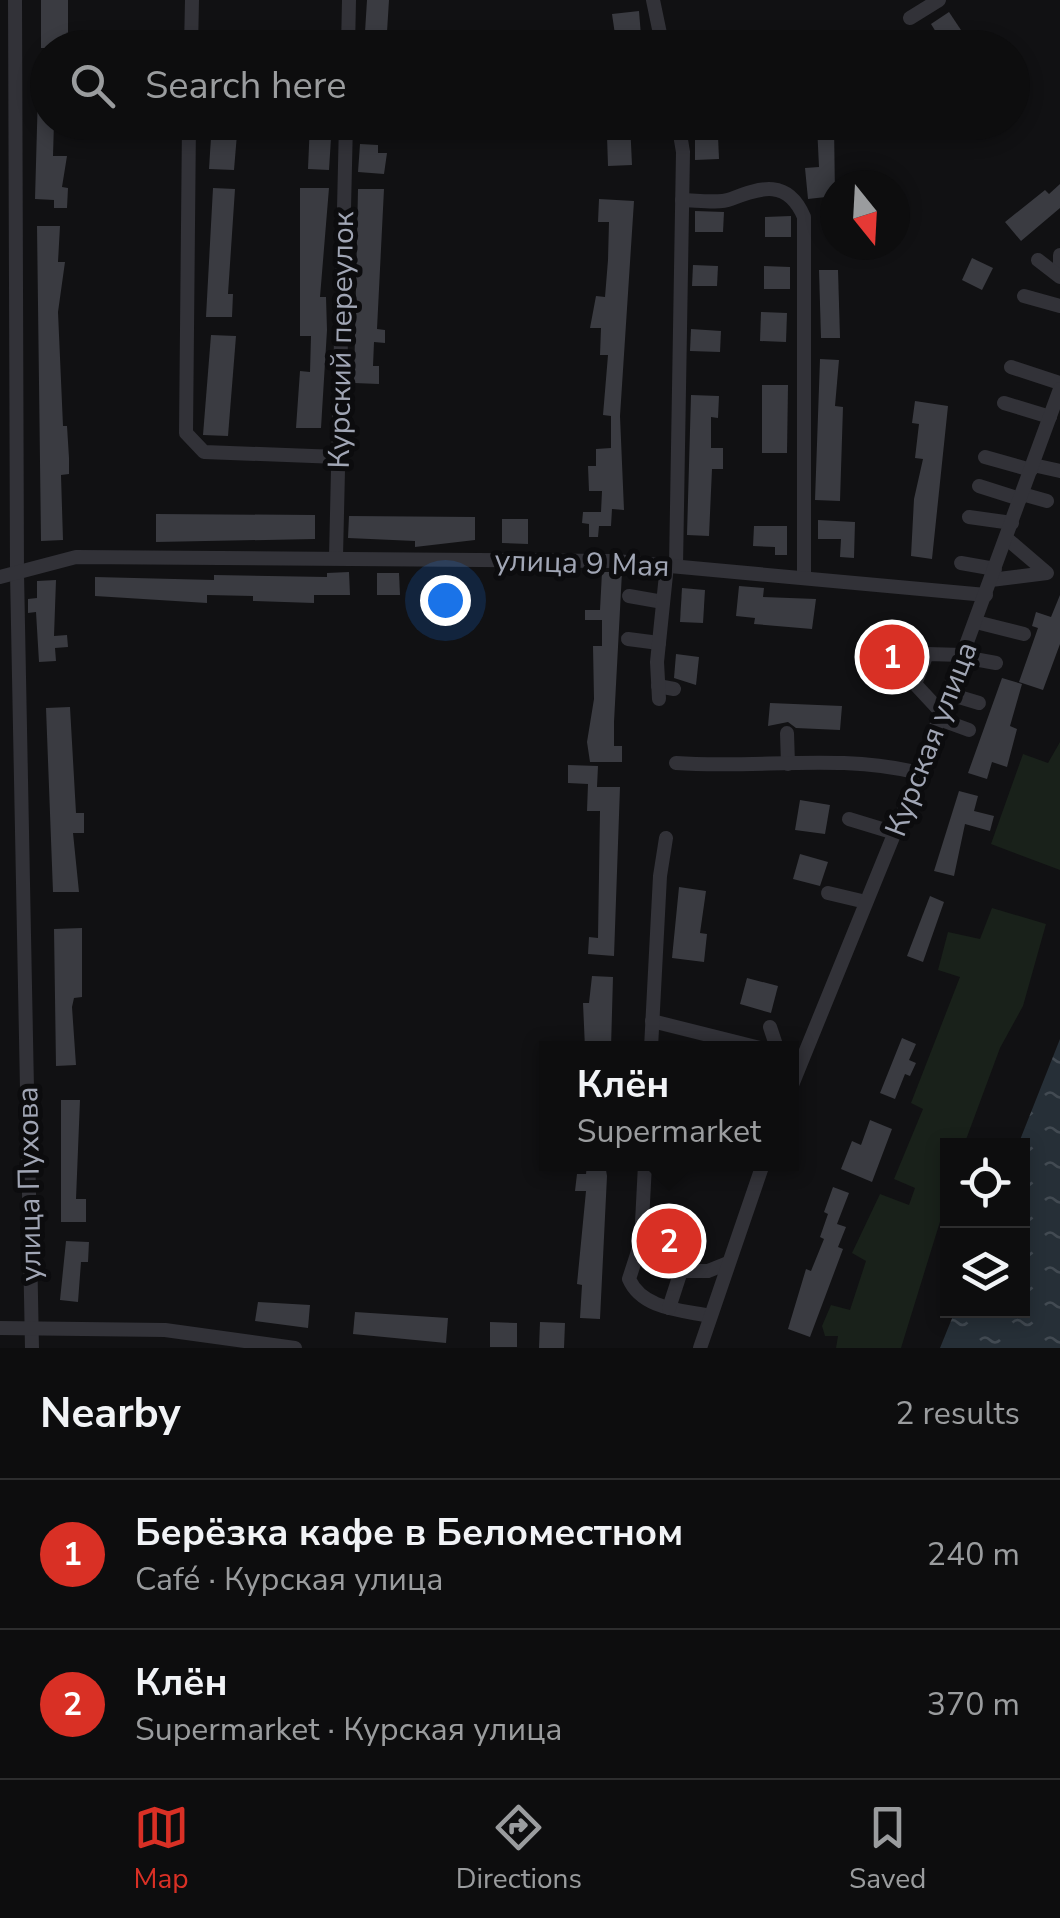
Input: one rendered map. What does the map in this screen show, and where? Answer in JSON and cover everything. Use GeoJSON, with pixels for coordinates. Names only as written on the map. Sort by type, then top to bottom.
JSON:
{"type":"FeatureCollection","features":[{"type":"Feature","properties":{"kind":"street","name":"улица Пухова"},"geometry":{"type":"LineString","coordinates":[[15,0],[17,573],[32,1348]]}},
{"type":"Feature","properties":{"kind":"street"},"geometry":{"type":"LineString","coordinates":[[191,30],[192,0]]}},
{"type":"Feature","properties":{"kind":"street"},"geometry":{"type":"LineString","coordinates":[[348,30],[349,0]]}},
{"type":"Feature","properties":{"kind":"street"},"geometry":{"type":"LineString","coordinates":[[653,0],[659,30]]}},
{"type":"Feature","properties":{"kind":"street"},"geometry":{"type":"LineString","coordinates":[[910,18],[940,0]]}},
{"type":"Feature","properties":{"kind":"street"},"geometry":{"type":"LineString","coordinates":[[189,140],[186,433],[204,452],[338,457]]}},
{"type":"Feature","properties":{"kind":"street","name":"Курский переулок"},"geometry":{"type":"LineString","coordinates":[[336,558],[346,140]]}},
{"type":"Feature","properties":{"kind":"street"},"geometry":{"type":"LineString","coordinates":[[664,692],[659,644],[671,566],[681,140]]}},
{"type":"Feature","properties":{"kind":"street"},"geometry":{"type":"LineString","coordinates":[[682,200],[728,200],[738,194],[770,188],[795,201],[804,217],[804,578]]}},
{"type":"Feature","properties":{"kind":"street"},"geometry":{"type":"LineString","coordinates":[[1060,254],[1060,276]]}},
{"type":"Feature","properties":{"kind":"street"},"geometry":{"type":"LineString","coordinates":[[1038,260],[1060,276]]}},
{"type":"Feature","properties":{"kind":"street"},"geometry":{"type":"LineString","coordinates":[[1024,296],[1060,306]]}},
{"type":"Feature","properties":{"kind":"street"},"geometry":{"type":"LineString","coordinates":[[1011,367],[1060,386]]}},
{"type":"Feature","properties":{"kind":"street","name":"Курская улица"},"geometry":{"type":"LineString","coordinates":[[799,1051],[920,773],[1055,410],[1060,386]]}},
{"type":"Feature","properties":{"kind":"street"},"geometry":{"type":"LineString","coordinates":[[1004,403],[1055,410]]}},
{"type":"Feature","properties":{"kind":"street"},"geometry":{"type":"LineString","coordinates":[[985,457],[1060,471]]}},
{"type":"Feature","properties":{"kind":"street"},"geometry":{"type":"LineString","coordinates":[[979,486],[1046,501]]}},
{"type":"Feature","properties":{"kind":"street"},"geometry":{"type":"LineString","coordinates":[[961,563],[991,581],[1046,573],[1009,531],[970,517]]}},
{"type":"Feature","properties":{"kind":"street","name":"улица 9 Мая"},"geometry":{"type":"LineString","coordinates":[[0,577],[76,557],[336,558],[616,561],[804,578],[991,581]]}},
{"type":"Feature","properties":{"kind":"street"},"geometry":{"type":"LineString","coordinates":[[629,596],[665,614]]}},
{"type":"Feature","properties":{"kind":"street"},"geometry":{"type":"LineString","coordinates":[[976,622],[1024,634]]}},
{"type":"Feature","properties":{"kind":"street"},"geometry":{"type":"LineString","coordinates":[[628,639],[659,644]]}},
{"type":"Feature","properties":{"kind":"street"},"geometry":{"type":"LineString","coordinates":[[970,730],[941,716],[914,684],[927,654],[996,663]]}},
{"type":"Feature","properties":{"kind":"street"},"geometry":{"type":"LineString","coordinates":[[949,694],[979,703]]}},
{"type":"Feature","properties":{"kind":"street"},"geometry":{"type":"LineString","coordinates":[[787,733],[788,764]]}},
{"type":"Feature","properties":{"kind":"street"},"geometry":{"type":"LineString","coordinates":[[676,763],[738,768],[873,762],[920,773]]}},
{"type":"Feature","properties":{"kind":"street"},"geometry":{"type":"LineString","coordinates":[[849,819],[895,833]]}},
{"type":"Feature","properties":{"kind":"street"},"geometry":{"type":"LineString","coordinates":[[651,1041],[666,838]]}},
{"type":"Feature","properties":{"kind":"street"},"geometry":{"type":"LineString","coordinates":[[828,892],[866,902]]}},
{"type":"Feature","properties":{"kind":"street"},"geometry":{"type":"LineString","coordinates":[[652,1021],[732,1041]]}},
{"type":"Feature","properties":{"kind":"street"},"geometry":{"type":"LineString","coordinates":[[770,1027],[775,1041]]}},
{"type":"Feature","properties":{"kind":"street"},"geometry":{"type":"LineString","coordinates":[[644,1171],[640,1242],[629,1279],[636,1294],[669,1308],[710,1316]]}},
{"type":"Feature","properties":{"kind":"street"},"geometry":{"type":"LineString","coordinates":[[705,1346],[710,1316],[761,1171]]}},
{"type":"Feature","properties":{"kind":"street"},"geometry":{"type":"LineString","coordinates":[[669,1308],[681,1271],[708,1271],[728,1263]]}},
{"type":"Feature","properties":{"kind":"street"},"geometry":{"type":"LineString","coordinates":[[0,1328],[166,1330],[294,1348]]}},
{"type":"Feature","properties":{"kind":"shaded area"},"geometry":{"type":"Polygon","coordinates":[[[1060,742],[1060,870],[991,844],[1023,754],[1048,763],[1060,742]]]}},
{"type":"Feature","properties":{"kind":"shaded area"},"geometry":{"type":"Polygon","coordinates":[[[992,908],[1046,924],[1023,1006],[1000,1048],[967,1138],[940,1138],[940,1222],[901,1348],[836,1348],[838,1336],[825,1336],[822,1326],[831,1305],[850,1310],[866,1261],[852,1253],[880,1194],[909,1205],[915,1188],[894,1179],[923,1109],[911,1103],[960,977],[938,970],[948,932],[980,939],[992,908]]]}},
{"type":"Feature","properties":{"kind":"water"},"geometry":{"type":"Polygon","coordinates":[[[1060,1039],[1060,1348],[940,1348],[952,1318],[1030,1318],[1030,1138],[1021,1138],[1060,1039]]]}},
{"type":"Feature","properties":{"kind":"building"},"geometry":{"type":"Polygon","coordinates":[[[41,0],[68,0],[68,30],[41,30],[41,0]]]}},
{"type":"Feature","properties":{"kind":"building"},"geometry":{"type":"Polygon","coordinates":[[[367,0],[389,0],[387,30],[365,30],[367,0]]]}},
{"type":"Feature","properties":{"kind":"building"},"geometry":{"type":"Polygon","coordinates":[[[639,11],[641,30],[614,30],[612,14],[639,11]]]}},
{"type":"Feature","properties":{"kind":"building"},"geometry":{"type":"Polygon","coordinates":[[[949,12],[961,30],[935,30],[931,24],[949,12]]]}},
{"type":"Feature","properties":{"kind":"building"},"geometry":{"type":"Polygon","coordinates":[[[37,140],[53,140],[53,156],[67,156],[62,187],[68,188],[67,208],[54,208],[54,200],[35,199],[37,140]]]}},
{"type":"Feature","properties":{"kind":"building"},"geometry":{"type":"Polygon","coordinates":[[[211,140],[236,140],[234,170],[209,169],[211,140]]]}},
{"type":"Feature","properties":{"kind":"building"},"geometry":{"type":"Polygon","coordinates":[[[309,140],[331,140],[329,170],[308,169],[309,140]]]}},
{"type":"Feature","properties":{"kind":"building"},"geometry":{"type":"Polygon","coordinates":[[[607,140],[631,140],[632,165],[608,166],[607,140]]]}},
{"type":"Feature","properties":{"kind":"building"},"geometry":{"type":"Polygon","coordinates":[[[695,140],[718,140],[719,159],[695,160],[695,140]]]}},
{"type":"Feature","properties":{"kind":"building"},"geometry":{"type":"Polygon","coordinates":[[[818,140],[834,140],[835,170],[820,170],[820,198],[808,199],[805,168],[819,167],[818,140]]]}},
{"type":"Feature","properties":{"kind":"building"},"geometry":{"type":"Polygon","coordinates":[[[360,144],[378,145],[378,153],[387,153],[384,174],[358,172],[360,144]]]}},
{"type":"Feature","properties":{"kind":"building"},"geometry":{"type":"Polygon","coordinates":[[[1060,184],[1060,208],[1021,241],[1005,222],[1045,190],[1049,194],[1060,184]]]}},
{"type":"Feature","properties":{"kind":"building"},"geometry":{"type":"Polygon","coordinates":[[[213,188],[235,189],[228,294],[233,294],[232,317],[206,317],[213,188]]]}},
{"type":"Feature","properties":{"kind":"building"},"geometry":{"type":"Polygon","coordinates":[[[300,188],[329,188],[320,297],[326,297],[327,330],[321,428],[296,428],[300,371],[310,372],[311,336],[300,336],[300,188]]]}},
{"type":"Feature","properties":{"kind":"building"},"geometry":{"type":"Polygon","coordinates":[[[358,189],[384,189],[377,329],[385,330],[385,343],[374,342],[373,366],[379,366],[379,384],[354,383],[358,189]]]}},
{"type":"Feature","properties":{"kind":"building"},"geometry":{"type":"Polygon","coordinates":[[[599,199],[634,201],[620,416],[624,510],[612,509],[611,526],[599,526],[598,537],[589,537],[589,524],[582,523],[583,512],[601,512],[602,491],[589,491],[588,466],[596,466],[596,449],[611,448],[611,416],[603,415],[608,355],[600,355],[601,328],[590,328],[596,296],[605,297],[608,260],[609,222],[598,222],[599,199]]]}},
{"type":"Feature","properties":{"kind":"building"},"geometry":{"type":"Polygon","coordinates":[[[695,211],[724,212],[723,232],[695,232],[695,211]]]}},
{"type":"Feature","properties":{"kind":"building"},"geometry":{"type":"Polygon","coordinates":[[[791,216],[791,237],[765,237],[765,217],[791,216]]]}},
{"type":"Feature","properties":{"kind":"building"},"geometry":{"type":"Polygon","coordinates":[[[37,226],[60,226],[58,262],[65,262],[58,312],[63,426],[67,426],[69,458],[69,474],[61,475],[63,540],[41,541],[37,226]]]}},
{"type":"Feature","properties":{"kind":"building"},"geometry":{"type":"Polygon","coordinates":[[[972,258],[993,268],[982,290],[962,280],[972,258]]]}},
{"type":"Feature","properties":{"kind":"building"},"geometry":{"type":"Polygon","coordinates":[[[693,265],[718,266],[717,286],[692,286],[693,265]]]}},
{"type":"Feature","properties":{"kind":"building"},"geometry":{"type":"Polygon","coordinates":[[[764,266],[790,267],[790,289],[764,289],[764,266]]]}},
{"type":"Feature","properties":{"kind":"building"},"geometry":{"type":"Polygon","coordinates":[[[819,270],[838,270],[840,338],[821,338],[819,270]]]}},
{"type":"Feature","properties":{"kind":"building"},"geometry":{"type":"Polygon","coordinates":[[[761,312],[787,313],[786,342],[760,341],[761,312]]]}},
{"type":"Feature","properties":{"kind":"building"},"geometry":{"type":"Polygon","coordinates":[[[691,329],[721,331],[720,352],[690,351],[691,329]]]}},
{"type":"Feature","properties":{"kind":"building"},"geometry":{"type":"Polygon","coordinates":[[[211,335],[236,336],[228,436],[203,435],[211,335]]]}},
{"type":"Feature","properties":{"kind":"building"},"geometry":{"type":"Polygon","coordinates":[[[820,359],[839,360],[835,406],[843,407],[840,501],[815,500],[820,359]]]}},
{"type":"Feature","properties":{"kind":"building"},"geometry":{"type":"Polygon","coordinates":[[[762,385],[788,385],[787,453],[762,453],[762,385]]]}},
{"type":"Feature","properties":{"kind":"building"},"geometry":{"type":"Polygon","coordinates":[[[691,395],[719,396],[718,418],[711,417],[711,448],[723,448],[723,469],[712,469],[709,536],[687,535],[691,395]]]}},
{"type":"Feature","properties":{"kind":"building"},"geometry":{"type":"Polygon","coordinates":[[[915,401],[948,406],[932,559],[911,556],[914,499],[923,459],[915,458],[919,424],[912,423],[915,401]]]}},
{"type":"Feature","properties":{"kind":"building"},"geometry":{"type":"Polygon","coordinates":[[[156,514],[315,515],[315,539],[156,542],[156,514]]]}},
{"type":"Feature","properties":{"kind":"building"},"geometry":{"type":"Polygon","coordinates":[[[349,516],[475,517],[475,540],[415,547],[415,541],[348,538],[349,516]]]}},
{"type":"Feature","properties":{"kind":"building"},"geometry":{"type":"Polygon","coordinates":[[[502,519],[528,519],[528,544],[502,543],[502,519]]]}},
{"type":"Feature","properties":{"kind":"building"},"geometry":{"type":"Polygon","coordinates":[[[818,520],[855,522],[854,558],[840,557],[841,539],[818,539],[818,520]]]}},
{"type":"Feature","properties":{"kind":"building"},"geometry":{"type":"Polygon","coordinates":[[[754,526],[787,526],[787,555],[775,555],[775,547],[753,546],[754,526]]]}},
{"type":"Feature","properties":{"kind":"building"},"geometry":{"type":"Polygon","coordinates":[[[349,572],[350,595],[314,595],[314,603],[253,601],[253,596],[207,595],[207,603],[95,596],[95,577],[214,580],[214,575],[327,577],[327,573],[349,572]]]}},
{"type":"Feature","properties":{"kind":"building"},"geometry":{"type":"Polygon","coordinates":[[[602,572],[622,572],[614,746],[622,746],[622,762],[590,762],[587,742],[594,699],[593,646],[602,646],[602,620],[585,620],[585,610],[600,610],[602,572]]]}},
{"type":"Feature","properties":{"kind":"building"},"geometry":{"type":"Polygon","coordinates":[[[377,573],[399,573],[400,595],[377,595],[377,573]]]}},
{"type":"Feature","properties":{"kind":"building"},"geometry":{"type":"Polygon","coordinates":[[[56,580],[54,636],[67,635],[68,647],[55,648],[56,661],[39,662],[36,612],[28,613],[28,599],[37,598],[37,581],[56,580]]]}},
{"type":"Feature","properties":{"kind":"building"},"geometry":{"type":"Polygon","coordinates":[[[739,586],[764,588],[763,597],[816,599],[812,629],[754,624],[755,618],[736,616],[739,586]]]}},
{"type":"Feature","properties":{"kind":"building"},"geometry":{"type":"Polygon","coordinates":[[[682,588],[705,590],[703,623],[680,622],[682,588]]]}},
{"type":"Feature","properties":{"kind":"building"},"geometry":{"type":"Polygon","coordinates":[[[1060,595],[1060,644],[1043,690],[1019,682],[1038,628],[1032,626],[1036,612],[1051,617],[1060,595]]]}},
{"type":"Feature","properties":{"kind":"building"},"geometry":{"type":"Polygon","coordinates":[[[882,634],[914,644],[903,680],[871,669],[882,634]]]}},
{"type":"Feature","properties":{"kind":"building"},"geometry":{"type":"Polygon","coordinates":[[[676,654],[699,657],[696,685],[674,678],[676,654]]]}},
{"type":"Feature","properties":{"kind":"building"},"geometry":{"type":"Polygon","coordinates":[[[1002,678],[1022,684],[1010,726],[1017,729],[1007,767],[992,762],[987,779],[968,773],[1002,678]]]}},
{"type":"Feature","properties":{"kind":"building"},"geometry":{"type":"Polygon","coordinates":[[[770,703],[842,706],[840,730],[796,728],[788,722],[768,726],[770,703]]]}},
{"type":"Feature","properties":{"kind":"building"},"geometry":{"type":"Polygon","coordinates":[[[70,707],[76,813],[84,813],[84,833],[73,833],[79,892],[53,892],[46,708],[70,707]]]}},
{"type":"Feature","properties":{"kind":"building"},"geometry":{"type":"Polygon","coordinates":[[[568,765],[598,766],[597,787],[620,787],[614,956],[588,954],[589,937],[598,938],[600,811],[587,811],[588,784],[568,783],[568,765]]]}},
{"type":"Feature","properties":{"kind":"building"},"geometry":{"type":"Polygon","coordinates":[[[959,791],[978,796],[974,811],[994,816],[990,831],[965,824],[954,876],[934,871],[959,791]]]}},
{"type":"Feature","properties":{"kind":"building"},"geometry":{"type":"Polygon","coordinates":[[[800,800],[830,805],[825,834],[795,830],[800,800]]]}},
{"type":"Feature","properties":{"kind":"building"},"geometry":{"type":"Polygon","coordinates":[[[800,854],[828,862],[820,886],[793,879],[800,854]]]}},
{"type":"Feature","properties":{"kind":"building"},"geometry":{"type":"Polygon","coordinates":[[[679,887],[706,891],[700,933],[707,934],[704,962],[672,958],[679,887]]]}},
{"type":"Feature","properties":{"kind":"building"},"geometry":{"type":"Polygon","coordinates":[[[930,896],[944,902],[923,962],[907,956],[930,896]]]}},
{"type":"Feature","properties":{"kind":"building"},"geometry":{"type":"Polygon","coordinates":[[[82,928],[82,997],[74,998],[72,1007],[76,1065],[56,1066],[54,929],[82,928]]]}},
{"type":"Feature","properties":{"kind":"building"},"geometry":{"type":"Polygon","coordinates":[[[592,976],[613,977],[611,1041],[585,1041],[583,1003],[589,1003],[592,976]]]}},
{"type":"Feature","properties":{"kind":"building"},"geometry":{"type":"Polygon","coordinates":[[[747,978],[778,986],[771,1013],[740,1004],[747,978]]]}},
{"type":"Feature","properties":{"kind":"building"},"geometry":{"type":"Polygon","coordinates":[[[902,1038],[916,1044],[909,1060],[916,1063],[910,1076],[905,1074],[895,1099],[880,1093],[902,1038]]]}},
{"type":"Feature","properties":{"kind":"building"},"geometry":{"type":"Polygon","coordinates":[[[61,1100],[80,1100],[76,1199],[86,1199],[86,1222],[61,1222],[61,1100]]]}},
{"type":"Feature","properties":{"kind":"building"},"geometry":{"type":"Polygon","coordinates":[[[870,1120],[892,1129],[872,1182],[841,1169],[852,1141],[861,1145],[870,1120]]]}},
{"type":"Feature","properties":{"kind":"building"},"geometry":{"type":"Polygon","coordinates":[[[606,1171],[607,1176],[600,1319],[580,1318],[582,1285],[577,1284],[586,1191],[575,1191],[577,1174],[606,1171]]]}},
{"type":"Feature","properties":{"kind":"building"},"geometry":{"type":"Polygon","coordinates":[[[833,1187],[849,1193],[837,1224],[846,1227],[838,1247],[843,1249],[810,1337],[788,1329],[806,1269],[811,1271],[824,1239],[820,1237],[828,1214],[824,1212],[833,1187]]]}},
{"type":"Feature","properties":{"kind":"building"},"geometry":{"type":"Polygon","coordinates":[[[66,1241],[89,1242],[88,1262],[81,1262],[78,1302],[60,1300],[66,1241]]]}},
{"type":"Feature","properties":{"kind":"building"},"geometry":{"type":"Polygon","coordinates":[[[258,1302],[310,1305],[308,1328],[255,1321],[258,1302]]]}},
{"type":"Feature","properties":{"kind":"building"},"geometry":{"type":"Polygon","coordinates":[[[355,1312],[448,1318],[446,1343],[353,1334],[355,1312]]]}},
{"type":"Feature","properties":{"kind":"building"},"geometry":{"type":"Polygon","coordinates":[[[490,1322],[517,1323],[517,1347],[490,1347],[490,1322]]]}},
{"type":"Feature","properties":{"kind":"building"},"geometry":{"type":"Polygon","coordinates":[[[540,1322],[565,1323],[564,1348],[539,1348],[540,1322]]]}},
{"type":"Feature","properties":{"kind":"place","name":"Берёзка кафе в Беломестном"},"geometry":{"type":"Point","coordinates":[892,657]}},
{"type":"Feature","properties":{"kind":"place","name":"Клён"},"geometry":{"type":"Point","coordinates":[669,1241]}}]}
